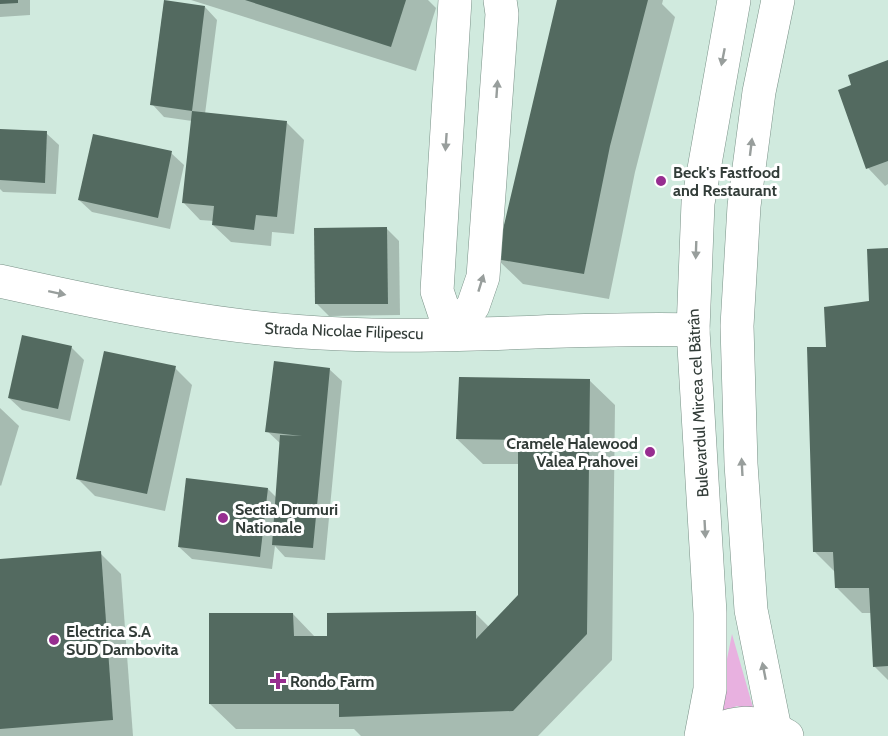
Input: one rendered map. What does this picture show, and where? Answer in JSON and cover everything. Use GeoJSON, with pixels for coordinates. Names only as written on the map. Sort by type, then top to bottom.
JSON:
{"type":"FeatureCollection","features":[{"type":"Feature","properties":{"kind":"main road"},"geometry":{"type":"LineString","coordinates":[[451,333],[437,291],[455,0]]}},
{"type":"Feature","properties":{"kind":"main road"},"geometry":{"type":"LineString","coordinates":[[451,333],[473,306],[483,277],[502,14],[500,0]]}},
{"type":"Feature","properties":{"kind":"main road","name":"Bulevardul Mircea cel Bătrân"},"geometry":{"type":"LineString","coordinates":[[701,736],[710,689],[710,613],[693,330],[698,202],[734,0]]}},
{"type":"Feature","properties":{"kind":"main road"},"geometry":{"type":"LineString","coordinates":[[778,0],[759,92],[744,206],[737,326],[741,464],[751,609],[781,732]]}},
{"type":"Feature","properties":{"kind":"main road","name":"Strada Nicolae Filipescu"},"geometry":{"type":"LineString","coordinates":[[0,281],[214,324],[343,334],[632,328],[693,330]]}},
{"type":"Feature","properties":{"kind":"main road"},"geometry":{"type":"LineString","coordinates":[[701,736],[728,724],[752,722],[781,732]]}},
{"type":"Feature","properties":{"kind":"shaded area"},"geometry":{"type":"Polygon","coordinates":[[[732,634],[754,711],[737,706],[716,714],[732,634]]]}},
{"type":"Feature","properties":{"kind":"building"},"geometry":{"type":"Polygon","coordinates":[[[0,0],[18,0],[18,3],[0,4],[0,0]]]}},
{"type":"Feature","properties":{"kind":"building"},"geometry":{"type":"Polygon","coordinates":[[[164,0],[205,6],[192,111],[150,105],[164,0]]]}},
{"type":"Feature","properties":{"kind":"building"},"geometry":{"type":"Polygon","coordinates":[[[245,0],[406,0],[391,47],[245,0]]]}},
{"type":"Feature","properties":{"kind":"building"},"geometry":{"type":"Polygon","coordinates":[[[557,0],[648,0],[610,146],[584,274],[496,259],[557,0]]]}},
{"type":"Feature","properties":{"kind":"building"},"geometry":{"type":"Polygon","coordinates":[[[888,60],[888,161],[866,169],[838,90],[851,85],[848,75],[888,60]]]}},
{"type":"Feature","properties":{"kind":"building"},"geometry":{"type":"Polygon","coordinates":[[[192,111],[287,121],[277,217],[256,215],[254,230],[212,225],[214,206],[182,203],[192,111]]]}},
{"type":"Feature","properties":{"kind":"building"},"geometry":{"type":"Polygon","coordinates":[[[0,129],[47,131],[45,183],[0,180],[0,129]]]}},
{"type":"Feature","properties":{"kind":"building"},"geometry":{"type":"Polygon","coordinates":[[[93,134],[172,151],[158,218],[78,200],[93,134]]]}},
{"type":"Feature","properties":{"kind":"building"},"geometry":{"type":"Polygon","coordinates":[[[387,227],[388,304],[315,304],[314,228],[387,227]]]}},
{"type":"Feature","properties":{"kind":"building"},"geometry":{"type":"Polygon","coordinates":[[[888,248],[888,666],[873,667],[869,588],[835,588],[833,552],[813,552],[807,347],[826,347],[824,307],[869,301],[867,249],[888,248]]]}},
{"type":"Feature","properties":{"kind":"building"},"geometry":{"type":"Polygon","coordinates":[[[22,335],[72,346],[58,409],[8,398],[22,335]]]}},
{"type":"Feature","properties":{"kind":"building"},"geometry":{"type":"Polygon","coordinates":[[[104,351],[176,366],[147,494],[76,479],[104,351]]]}},
{"type":"Feature","properties":{"kind":"building"},"geometry":{"type":"Polygon","coordinates":[[[274,361],[330,368],[313,548],[272,545],[280,435],[302,436],[265,432],[274,361]]]}},
{"type":"Feature","properties":{"kind":"building"},"geometry":{"type":"Polygon","coordinates":[[[459,377],[590,379],[587,634],[513,711],[339,717],[339,704],[209,704],[209,613],[293,613],[294,636],[327,636],[327,613],[476,611],[476,639],[518,595],[518,440],[456,439],[459,377]]]}},
{"type":"Feature","properties":{"kind":"building","name":"Sectia Drumuri Nationale"},"geometry":{"type":"Polygon","coordinates":[[[186,478],[268,488],[260,557],[178,547],[186,478]]]}},
{"type":"Feature","properties":{"kind":"building","name":"Electrica S.A SUD Dambovita"},"geometry":{"type":"Polygon","coordinates":[[[101,551],[113,720],[0,729],[0,559],[101,551]]]}},
{"type":"Feature","properties":{"kind":"place","name":"Beck's Fastfood and Restaurant"},"geometry":{"type":"Point","coordinates":[661,181]}},
{"type":"Feature","properties":{"kind":"place","name":"Cramele Halewood Valea Prahovei"},"geometry":{"type":"Point","coordinates":[650,452]}},
{"type":"Feature","properties":{"kind":"place","name":"Sectia Drumuri Nationale"},"geometry":{"type":"Point","coordinates":[223,518]}},
{"type":"Feature","properties":{"kind":"place","name":"Electrica S.A SUD Dambovita"},"geometry":{"type":"Point","coordinates":[54,640]}},
{"type":"Feature","properties":{"kind":"place","name":"Rondo Farm"},"geometry":{"type":"Point","coordinates":[278,681]}}]}
